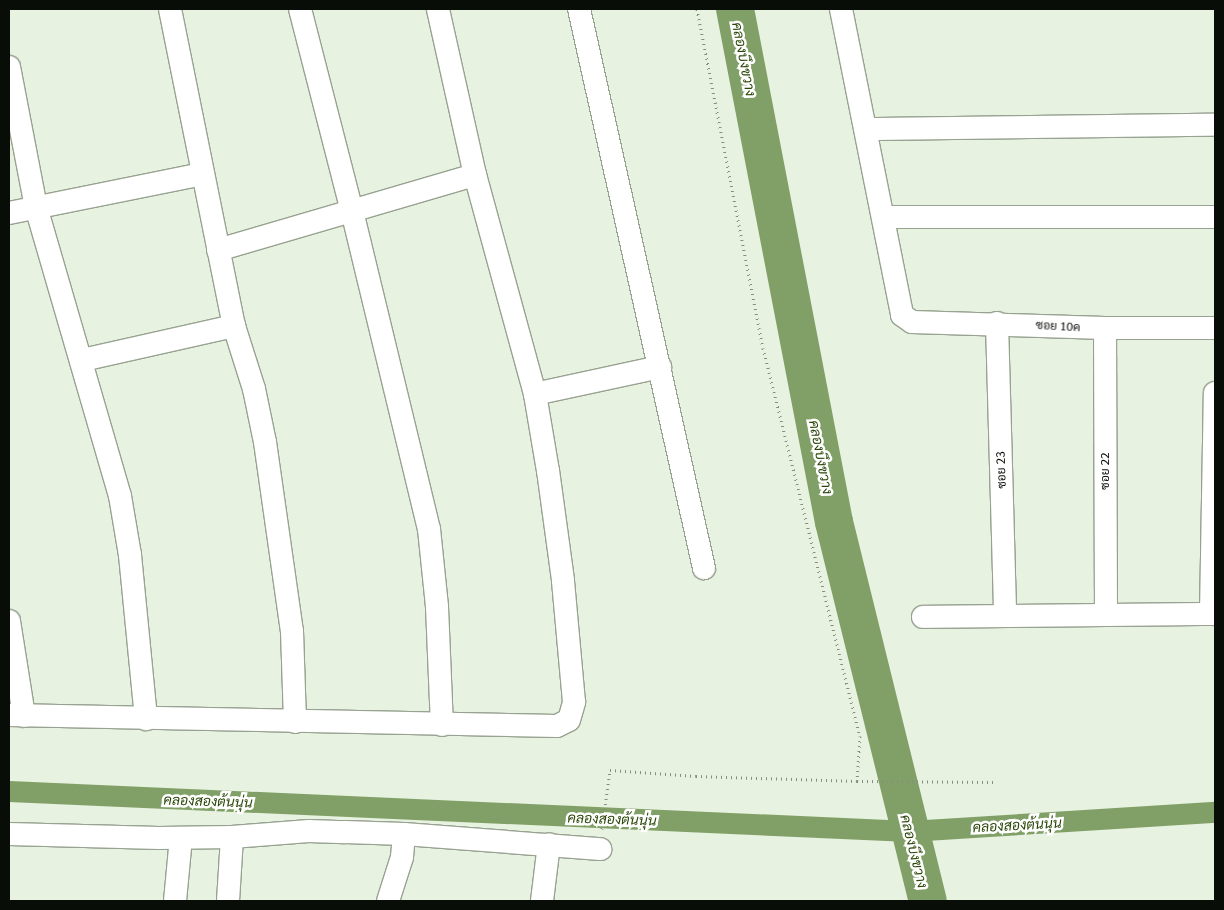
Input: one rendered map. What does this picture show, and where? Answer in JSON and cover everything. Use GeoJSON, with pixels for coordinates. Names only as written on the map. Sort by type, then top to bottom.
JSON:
{"type":"FeatureCollection","features":[{"type":"Feature","properties":{"kind":"street"},"geometry":{"type":"LineString","coordinates":[[170,9],[234,326],[254,389],[275,506],[292,631],[295,722]]}},
{"type":"Feature","properties":{"kind":"street"},"geometry":{"type":"LineString","coordinates":[[300,9],[352,211],[429,529],[437,607],[442,724]]}},
{"type":"Feature","properties":{"kind":"street"},"geometry":{"type":"LineString","coordinates":[[9,621],[16,715],[556,726],[569,720],[574,702],[563,580],[548,470],[535,394],[475,175],[438,9]]}},
{"type":"Feature","properties":{"kind":"street"},"geometry":{"type":"LineString","coordinates":[[580,9],[612,162],[660,367],[704,568]]}},
{"type":"Feature","properties":{"kind":"street"},"geometry":{"type":"LineString","coordinates":[[841,9],[884,217],[1215,217]]}},
{"type":"Feature","properties":{"kind":"street"},"geometry":{"type":"LineString","coordinates":[[9,67],[36,207],[120,496],[130,555],[146,719]]}},
{"type":"Feature","properties":{"kind":"street"},"geometry":{"type":"LineString","coordinates":[[867,130],[1215,125]]}},
{"type":"Feature","properties":{"kind":"street"},"geometry":{"type":"LineString","coordinates":[[9,213],[203,174]]}},
{"type":"Feature","properties":{"kind":"street"},"geometry":{"type":"LineString","coordinates":[[218,250],[475,175]]}},
{"type":"Feature","properties":{"kind":"street","name":"ซอย 10ค"},"geometry":{"type":"LineString","coordinates":[[884,217],[902,316],[912,322],[997,323],[1104,328],[1215,328]]}},
{"type":"Feature","properties":{"kind":"street","name":"ซอย 23"},"geometry":{"type":"LineString","coordinates":[[997,323],[1005,616]]}},
{"type":"Feature","properties":{"kind":"street"},"geometry":{"type":"LineString","coordinates":[[82,360],[234,326]]}},
{"type":"Feature","properties":{"kind":"street","name":"ซอย 22"},"geometry":{"type":"LineString","coordinates":[[1104,328],[1106,615]]}},
{"type":"Feature","properties":{"kind":"street"},"geometry":{"type":"LineString","coordinates":[[535,394],[660,367]]}},
{"type":"Feature","properties":{"kind":"street"},"geometry":{"type":"LineString","coordinates":[[923,618],[1213,614],[1215,393]]}},
{"type":"Feature","properties":{"kind":"street"},"geometry":{"type":"LineString","coordinates":[[9,834],[107,838],[181,838],[232,837],[309,831],[404,834],[600,848]]}},
{"type":"Feature","properties":{"kind":"street"},"geometry":{"type":"LineString","coordinates":[[388,901],[402,858],[404,834]]}},
{"type":"Feature","properties":{"kind":"street"},"geometry":{"type":"LineString","coordinates":[[228,901],[232,837]]}},
{"type":"Feature","properties":{"kind":"street"},"geometry":{"type":"LineString","coordinates":[[175,901],[181,838]]}},
{"type":"Feature","properties":{"kind":"street"},"geometry":{"type":"LineString","coordinates":[[542,901],[549,844]]}},
{"type":"Feature","properties":{"kind":"path"},"geometry":{"type":"LineString","coordinates":[[697,9],[763,348],[860,736],[857,781]]}},
{"type":"Feature","properties":{"kind":"path"},"geometry":{"type":"LineString","coordinates":[[600,848],[610,770],[696,776],[857,781],[994,782]]}},
{"type":"Feature","properties":{"kind":"waterway","name":"คลองบึงขวาง"},"geometry":{"type":"LineString","coordinates":[[735,9],[834,522],[928,901]]}},
{"type":"Feature","properties":{"kind":"waterway","name":"คลองสองต้นนุ่น"},"geometry":{"type":"LineString","coordinates":[[9,791],[909,831],[1215,812]]}}]}
